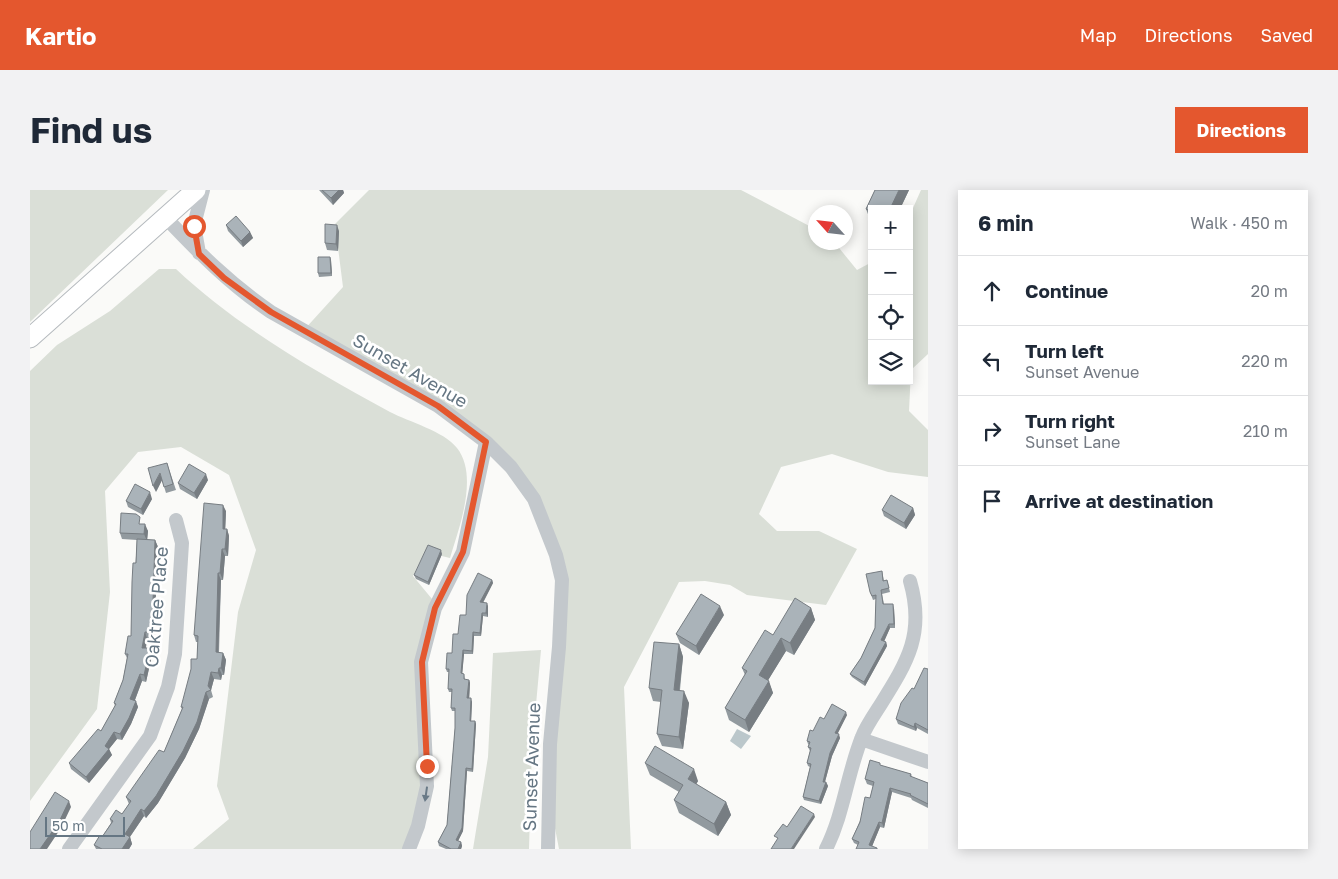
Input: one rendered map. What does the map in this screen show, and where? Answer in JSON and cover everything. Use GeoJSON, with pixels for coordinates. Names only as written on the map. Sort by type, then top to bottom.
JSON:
{"type":"FeatureCollection","features":[{"type":"Feature","properties":{"kind":"main road"},"geometry":{"type":"LineString","coordinates":[[30,338],[196,190]]}},
{"type":"Feature","properties":{"kind":"street"},"geometry":{"type":"LineString","coordinates":[[199,254],[194,226],[203,190]]}},
{"type":"Feature","properties":{"kind":"street","name":"Sunset Avenue"},"geometry":{"type":"LineString","coordinates":[[166,218],[224,278],[271,312],[438,406],[486,442],[511,467],[534,498],[546,527],[562,580],[559,647],[550,744],[548,849]]}},
{"type":"Feature","properties":{"kind":"street"},"geometry":{"type":"LineString","coordinates":[[409,849],[420,819],[427,786],[422,662],[435,608],[463,552],[486,442]]}},
{"type":"Feature","properties":{"kind":"street","name":"Oaktree Place"},"geometry":{"type":"LineString","coordinates":[[69,849],[150,736],[168,687],[175,654],[182,543],[176,520]]}},
{"type":"Feature","properties":{"kind":"street"},"geometry":{"type":"LineString","coordinates":[[826,849],[838,822],[861,738],[902,670],[914,641],[916,611],[910,581]]}},
{"type":"Feature","properties":{"kind":"street"},"geometry":{"type":"LineString","coordinates":[[861,738],[928,762]]}},
{"type":"Feature","properties":{"kind":"shaded area"},"geometry":{"type":"Polygon","coordinates":[[[30,190],[168,190],[30,322],[30,190]]]}},
{"type":"Feature","properties":{"kind":"shaded area"},"geometry":{"type":"Polygon","coordinates":[[[369,190],[741,190],[808,225],[808,250],[841,250],[857,270],[868,264],[868,385],[910,385],[909,411],[928,430],[928,477],[888,472],[832,454],[781,467],[759,514],[777,531],[819,531],[857,549],[826,605],[747,595],[730,585],[705,581],[679,582],[624,687],[631,849],[559,849],[549,797],[562,580],[546,527],[486,442],[303,331],[343,287],[335,224],[369,190]]]}},
{"type":"Feature","properties":{"kind":"shaded area"},"geometry":{"type":"Polygon","coordinates":[[[921,190],[928,190],[928,354],[913,368],[913,208],[921,190]]]}},
{"type":"Feature","properties":{"kind":"shaded area"},"geometry":{"type":"Polygon","coordinates":[[[159,269],[176,269],[225,310],[278,347],[390,412],[426,427],[444,437],[457,448],[463,460],[467,487],[462,517],[450,558],[425,552],[413,576],[432,599],[421,662],[427,766],[409,849],[193,849],[229,819],[217,786],[238,612],[256,550],[229,475],[181,447],[138,452],[105,491],[110,592],[97,709],[30,801],[30,371],[57,345],[110,311],[159,269]]]}},
{"type":"Feature","properties":{"kind":"shaded area"},"geometry":{"type":"Polygon","coordinates":[[[541,650],[532,748],[529,849],[473,849],[488,757],[493,653],[541,650]]]}},
{"type":"Feature","properties":{"kind":"shaded area"},"geometry":{"type":"Polygon","coordinates":[[[737,729],[751,736],[741,749],[730,741],[737,729]]]}},
{"type":"Feature","properties":{"kind":"building"},"geometry":{"type":"Polygon","coordinates":[[[322,190],[339,190],[331,198],[322,190]]]}},
{"type":"Feature","properties":{"kind":"building"},"geometry":{"type":"Polygon","coordinates":[[[875,190],[899,190],[892,205],[868,205],[868,210],[866,209],[875,190]]]}},
{"type":"Feature","properties":{"kind":"building"},"geometry":{"type":"Polygon","coordinates":[[[236,216],[250,232],[241,241],[226,225],[236,216]]]}},
{"type":"Feature","properties":{"kind":"building"},"geometry":{"type":"Polygon","coordinates":[[[325,224],[337,225],[336,244],[325,243],[325,224]]]}},
{"type":"Feature","properties":{"kind":"building"},"geometry":{"type":"Polygon","coordinates":[[[318,257],[330,257],[331,273],[318,273],[318,257]]]}},
{"type":"Feature","properties":{"kind":"building"},"geometry":{"type":"Polygon","coordinates":[[[167,463],[173,484],[164,487],[160,473],[153,486],[148,468],[167,463]]]}},
{"type":"Feature","properties":{"kind":"building"},"geometry":{"type":"Polygon","coordinates":[[[189,464],[206,474],[194,493],[178,483],[189,464]]]}},
{"type":"Feature","properties":{"kind":"building"},"geometry":{"type":"Polygon","coordinates":[[[135,484],[150,492],[141,509],[126,501],[135,484]]]}},
{"type":"Feature","properties":{"kind":"building"},"geometry":{"type":"Polygon","coordinates":[[[891,495],[913,508],[904,523],[882,510],[891,495]]]}},
{"type":"Feature","properties":{"kind":"building"},"geometry":{"type":"Polygon","coordinates":[[[204,503],[223,505],[223,529],[227,529],[225,549],[222,549],[220,573],[218,573],[216,652],[223,653],[221,668],[219,668],[218,673],[211,672],[208,686],[211,690],[206,692],[197,722],[183,751],[156,796],[144,811],[141,809],[125,834],[130,837],[122,849],[102,849],[94,845],[100,835],[102,837],[113,821],[110,819],[116,810],[122,814],[131,801],[126,797],[159,750],[164,752],[183,707],[181,707],[191,669],[191,659],[197,659],[198,636],[194,635],[204,503]]]}},
{"type":"Feature","properties":{"kind":"building"},"geometry":{"type":"Polygon","coordinates":[[[121,513],[136,514],[140,517],[139,524],[145,524],[144,534],[120,533],[121,513]]]}},
{"type":"Feature","properties":{"kind":"building"},"geometry":{"type":"Polygon","coordinates":[[[137,539],[155,540],[152,632],[145,632],[142,648],[150,648],[148,658],[144,675],[140,674],[130,699],[136,701],[129,718],[120,734],[114,732],[105,746],[109,749],[86,777],[69,763],[98,729],[101,731],[116,704],[114,703],[123,680],[128,654],[125,654],[128,636],[131,636],[133,563],[136,563],[137,539]]]}},
{"type":"Feature","properties":{"kind":"building"},"geometry":{"type":"Polygon","coordinates":[[[428,545],[441,550],[428,582],[414,575],[428,545]]]}},
{"type":"Feature","properties":{"kind":"building"},"geometry":{"type":"Polygon","coordinates":[[[882,571],[883,581],[887,580],[889,588],[881,590],[883,604],[893,604],[894,624],[889,624],[881,640],[886,642],[864,682],[850,674],[861,658],[875,628],[876,595],[872,596],[870,592],[866,574],[882,571]]]}},
{"type":"Feature","properties":{"kind":"building"},"geometry":{"type":"Polygon","coordinates":[[[478,573],[492,580],[480,602],[487,603],[486,613],[482,613],[480,633],[473,632],[472,651],[463,650],[461,673],[464,674],[464,679],[469,680],[467,698],[471,698],[470,721],[475,721],[472,769],[466,768],[462,828],[456,840],[461,842],[458,849],[451,849],[438,842],[447,825],[455,728],[455,708],[451,708],[452,689],[448,689],[449,669],[446,669],[447,653],[452,653],[453,634],[458,634],[460,615],[466,615],[467,595],[478,573]]]}},
{"type":"Feature","properties":{"kind":"building"},"geometry":{"type":"Polygon","coordinates":[[[701,594],[720,606],[696,646],[676,634],[701,594]]]}},
{"type":"Feature","properties":{"kind":"building"},"geometry":{"type":"Polygon","coordinates":[[[795,598],[811,608],[790,643],[781,638],[759,675],[769,681],[745,720],[725,708],[747,671],[742,668],[765,630],[773,635],[795,598]]]}},
{"type":"Feature","properties":{"kind":"building"},"geometry":{"type":"Polygon","coordinates":[[[654,642],[679,644],[674,690],[684,691],[679,737],[657,734],[662,690],[649,688],[654,642]]]}},
{"type":"Feature","properties":{"kind":"building"},"geometry":{"type":"Polygon","coordinates":[[[924,668],[928,669],[928,730],[915,723],[914,727],[896,719],[901,703],[912,688],[914,689],[924,668]]]}},
{"type":"Feature","properties":{"kind":"building"},"geometry":{"type":"Polygon","coordinates":[[[832,704],[846,712],[835,733],[839,734],[830,753],[823,782],[826,782],[819,801],[803,797],[811,764],[807,763],[811,748],[808,747],[810,742],[807,741],[810,730],[813,731],[820,717],[824,719],[832,704]]]}},
{"type":"Feature","properties":{"kind":"building"},"geometry":{"type":"Polygon","coordinates":[[[655,746],[694,769],[688,779],[726,802],[714,824],[674,800],[683,785],[645,763],[655,746]]]}},
{"type":"Feature","properties":{"kind":"building"},"geometry":{"type":"Polygon","coordinates":[[[870,760],[880,763],[880,765],[911,774],[910,776],[928,783],[928,804],[911,794],[890,788],[882,823],[879,822],[869,845],[877,849],[856,849],[859,842],[852,839],[860,822],[865,797],[870,798],[874,782],[865,779],[870,760]]]}},
{"type":"Feature","properties":{"kind":"building"},"geometry":{"type":"Polygon","coordinates":[[[55,792],[69,801],[59,822],[40,849],[30,849],[30,832],[55,792]]]}},
{"type":"Feature","properties":{"kind":"building"},"geometry":{"type":"Polygon","coordinates":[[[801,806],[814,814],[791,849],[771,849],[778,838],[774,836],[783,824],[787,827],[801,806]]]}},
{"type":"Feature","properties":{"kind":"route"},"geometry":{"type":"LineString","coordinates":[[194,226],[199,254],[246,296],[438,406],[486,442],[477,477],[474,503],[463,552],[435,608],[422,662],[422,694],[427,766]]}}]}
